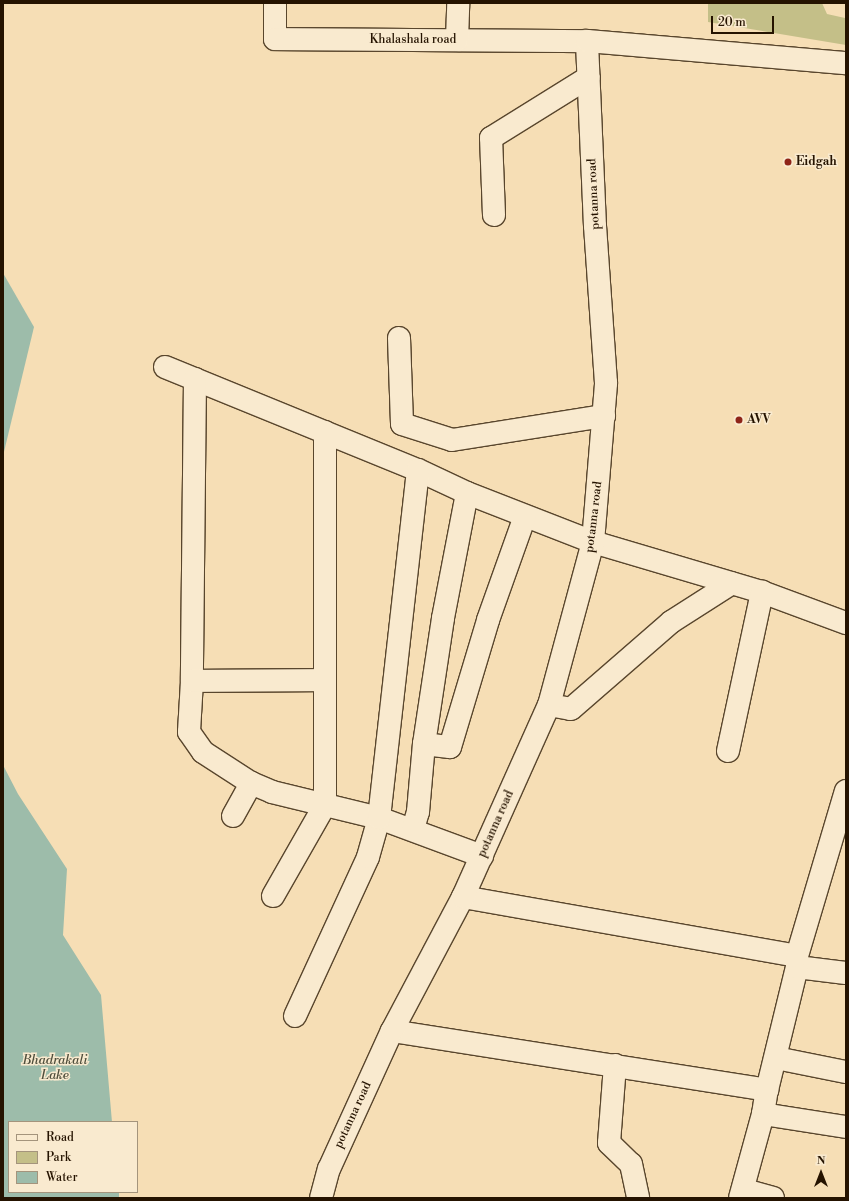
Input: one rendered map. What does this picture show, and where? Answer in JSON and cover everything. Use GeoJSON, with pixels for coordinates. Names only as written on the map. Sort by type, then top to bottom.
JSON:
{"type":"FeatureCollection","features":[{"type":"Feature","properties":{"kind":"street","name":"Khalashala road"},"geometry":{"type":"LineString","coordinates":[[275,3],[275,39],[587,40]]}},
{"type":"Feature","properties":{"kind":"street"},"geometry":{"type":"LineString","coordinates":[[457,40],[458,3]]}},
{"type":"Feature","properties":{"kind":"street"},"geometry":{"type":"LineString","coordinates":[[587,40],[846,63]]}},
{"type":"Feature","properties":{"kind":"street","name":"potanna road"},"geometry":{"type":"LineString","coordinates":[[321,1198],[329,1169],[392,1031],[463,897],[549,705],[593,542],[606,383],[587,40]]}},
{"type":"Feature","properties":{"kind":"street"},"geometry":{"type":"LineString","coordinates":[[494,214],[492,138],[589,77]]}},
{"type":"Feature","properties":{"kind":"street"},"geometry":{"type":"LineString","coordinates":[[399,338],[402,424],[452,440],[604,416]]}},
{"type":"Feature","properties":{"kind":"street"},"geometry":{"type":"LineString","coordinates":[[165,367],[418,470],[467,493],[593,542],[762,592],[846,622]]}},
{"type":"Feature","properties":{"kind":"street"},"geometry":{"type":"LineString","coordinates":[[195,379],[192,681],[189,732],[203,752],[251,783],[272,792],[379,818],[413,829],[482,856]]}},
{"type":"Feature","properties":{"kind":"street"},"geometry":{"type":"LineString","coordinates":[[273,896],[325,805],[325,432]]}},
{"type":"Feature","properties":{"kind":"street"},"geometry":{"type":"LineString","coordinates":[[296,1016],[368,857],[379,818],[418,470]]}},
{"type":"Feature","properties":{"kind":"street"},"geometry":{"type":"LineString","coordinates":[[413,829],[418,812],[424,744],[442,618],[467,493]]}},
{"type":"Feature","properties":{"kind":"street"},"geometry":{"type":"LineString","coordinates":[[424,744],[450,747],[488,620],[525,516]]}},
{"type":"Feature","properties":{"kind":"street"},"geometry":{"type":"LineString","coordinates":[[549,705],[571,709],[671,622],[732,583]]}},
{"type":"Feature","properties":{"kind":"street"},"geometry":{"type":"LineString","coordinates":[[728,751],[762,592]]}},
{"type":"Feature","properties":{"kind":"street"},"geometry":{"type":"LineString","coordinates":[[192,681],[325,680]]}},
{"type":"Feature","properties":{"kind":"street"},"geometry":{"type":"LineString","coordinates":[[233,816],[251,783]]}},
{"type":"Feature","properties":{"kind":"street"},"geometry":{"type":"LineString","coordinates":[[773,1198],[742,1194],[763,1114],[766,1090],[776,1058],[797,961],[846,791]]}},
{"type":"Feature","properties":{"kind":"street"},"geometry":{"type":"LineString","coordinates":[[463,897],[797,961],[846,973]]}},
{"type":"Feature","properties":{"kind":"street"},"geometry":{"type":"LineString","coordinates":[[392,1031],[766,1090]]}},
{"type":"Feature","properties":{"kind":"street"},"geometry":{"type":"LineString","coordinates":[[776,1058],[846,1072]]}},
{"type":"Feature","properties":{"kind":"street"},"geometry":{"type":"LineString","coordinates":[[615,1065],[609,1143],[630,1164],[638,1198]]}},
{"type":"Feature","properties":{"kind":"street"},"geometry":{"type":"LineString","coordinates":[[763,1114],[846,1127]]}},
{"type":"Feature","properties":{"kind":"green space"},"geometry":{"type":"Polygon","coordinates":[[[708,3],[822,3],[827,14],[845,18],[846,45],[708,22],[708,3]]]}},
{"type":"Feature","properties":{"kind":"water"},"geometry":{"type":"Polygon","coordinates":[[[3,273],[34,327],[3,456],[3,273]]]}},
{"type":"Feature","properties":{"kind":"water","name":"Bhadrakali Lake"},"geometry":{"type":"Polygon","coordinates":[[[3,765],[18,794],[67,869],[63,935],[101,995],[112,1121],[8,1121],[8,1193],[119,1193],[119,1198],[3,1198],[3,765]]]}},
{"type":"Feature","properties":{"kind":"place","name":"Eidgah"},"geometry":{"type":"Point","coordinates":[788,162]}},
{"type":"Feature","properties":{"kind":"place","name":"AVV"},"geometry":{"type":"Point","coordinates":[739,420]}}]}
